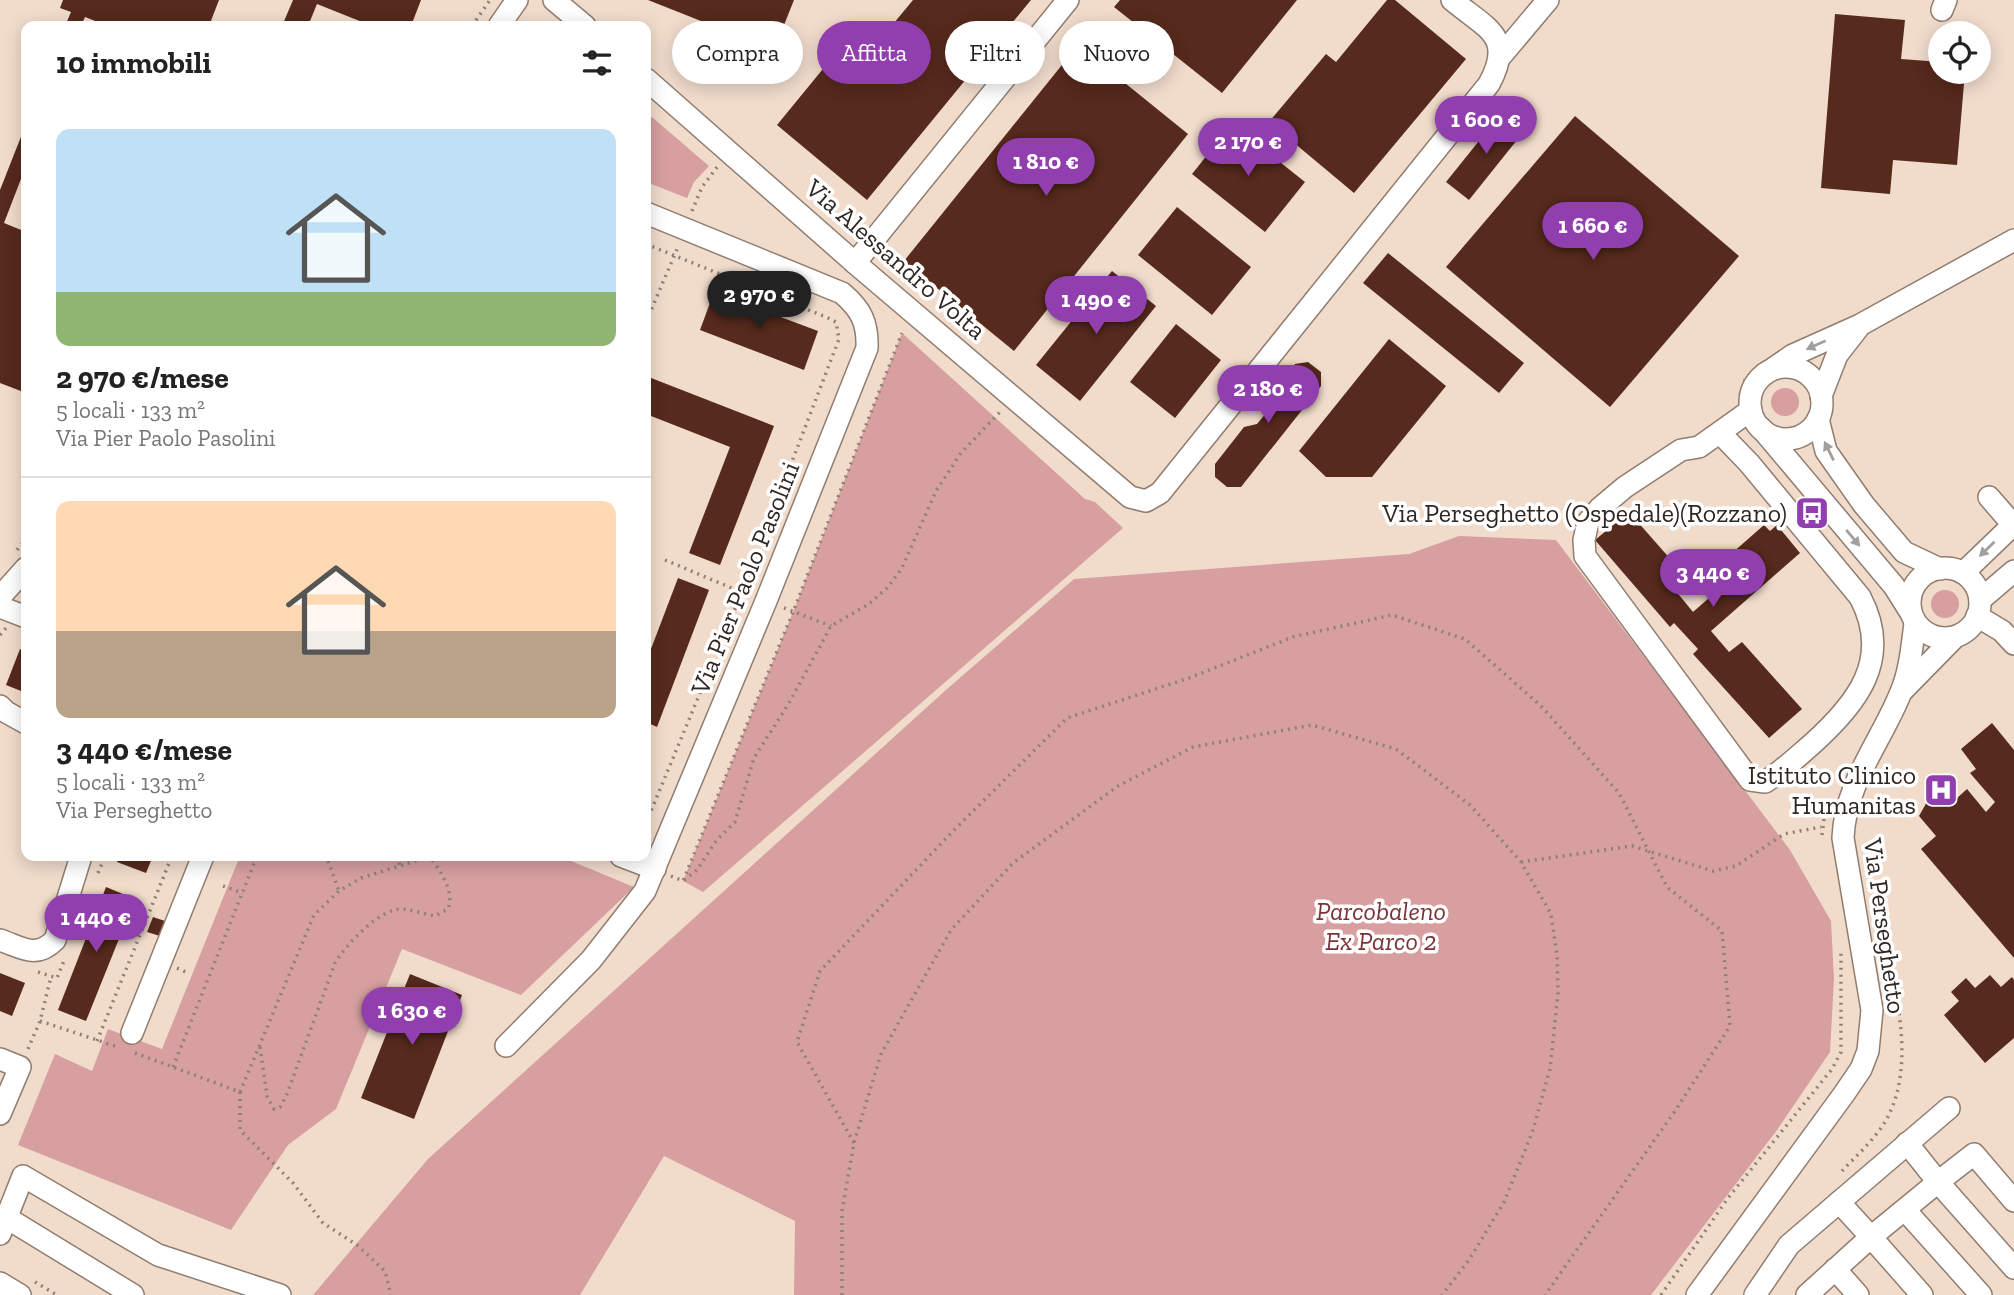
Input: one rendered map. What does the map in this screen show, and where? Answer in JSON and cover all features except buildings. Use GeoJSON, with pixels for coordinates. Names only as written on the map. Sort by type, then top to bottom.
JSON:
{"type":"FeatureCollection","features":[{"type":"Feature","properties":{"kind":"street"},"geometry":{"type":"LineString","coordinates":[[503,21],[519,0]]}},
{"type":"Feature","properties":{"kind":"street"},"geometry":{"type":"LineString","coordinates":[[513,21],[519,0]]}},
{"type":"Feature","properties":{"kind":"street"},"geometry":{"type":"LineString","coordinates":[[554,0],[579,21]]}},
{"type":"Feature","properties":{"kind":"street"},"geometry":{"type":"LineString","coordinates":[[855,263],[1068,0]]}},
{"type":"Feature","properties":{"kind":"street"},"geometry":{"type":"LineString","coordinates":[[1452,0],[1493,33],[1500,43],[1500,57]]}},
{"type":"Feature","properties":{"kind":"street"},"geometry":{"type":"LineString","coordinates":[[1500,57],[1548,0]]}},
{"type":"Feature","properties":{"kind":"street","name":"Via Alessandro Volta"},"geometry":{"type":"LineString","coordinates":[[651,83],[855,263],[1130,497],[1146,501],[1160,493],[1489,85],[1500,57]]}},
{"type":"Feature","properties":{"kind":"street","name":"Via Pier Paolo Pasolini"},"geometry":{"type":"LineString","coordinates":[[506,1046],[591,960],[645,891],[858,377],[867,348],[868,331],[864,317],[842,293],[651,215]]}},
{"type":"Feature","properties":{"kind":"street"},"geometry":{"type":"LineString","coordinates":[[2014,240],[1860,325],[1793,355],[1755,384],[1751,396],[1751,410],[1762,429],[1894,586],[1925,633],[1935,637],[1955,637],[1966,632],[1979,608],[2014,571]]}},
{"type":"Feature","properties":{"kind":"street"},"geometry":{"type":"LineString","coordinates":[[1860,325],[1837,355],[1821,396],[1818,419],[1826,451],[1864,505],[1904,552],[1940,569],[1963,573],[1972,582],[1979,608],[2014,644]]}},
{"type":"Feature","properties":{"kind":"street"},"geometry":{"type":"LineString","coordinates":[[1774,368],[1787,366],[1809,375],[1821,396]]}},
{"type":"Feature","properties":{"kind":"street"},"geometry":{"type":"LineString","coordinates":[[1720,433],[1749,463],[1860,597],[1870,616],[1874,633],[1874,653],[1852,705],[1836,723],[1765,782],[1751,780],[1585,555],[1584,540],[1588,522],[1625,486],[1681,450],[1699,447],[1751,410]]}},
{"type":"Feature","properties":{"kind":"street"},"geometry":{"type":"LineString","coordinates":[[1762,429],[1779,438],[1792,438],[1810,429],[1818,419]]}},
{"type":"Feature","properties":{"kind":"street"},"geometry":{"type":"LineString","coordinates":[[1963,573],[2014,525],[1989,497]]}},
{"type":"Feature","properties":{"kind":"street"},"geometry":{"type":"LineString","coordinates":[[1913,618],[1910,597],[1915,585],[1923,576],[1940,569]]}},
{"type":"Feature","properties":{"kind":"street"},"geometry":{"type":"LineString","coordinates":[[0,597],[21,574]]}},
{"type":"Feature","properties":{"kind":"street"},"geometry":{"type":"LineString","coordinates":[[0,607],[21,615]]}},
{"type":"Feature","properties":{"kind":"street","name":"Via Perseghetto"},"geometry":{"type":"LineString","coordinates":[[1902,691],[1913,618]]}},
{"type":"Feature","properties":{"kind":"street","name":"Via Perseghetto"},"geometry":{"type":"LineString","coordinates":[[1697,1295],[1861,1069],[1868,1051],[1872,1010],[1843,838],[1844,813],[1852,789],[1902,691],[1955,637]]}},
{"type":"Feature","properties":{"kind":"street"},"geometry":{"type":"LineString","coordinates":[[0,706],[21,720]]}},
{"type":"Feature","properties":{"kind":"street"},"geometry":{"type":"LineString","coordinates":[[0,940],[33,951],[46,949],[55,940],[79,861]]}},
{"type":"Feature","properties":{"kind":"street"},"geometry":{"type":"LineString","coordinates":[[132,1033],[201,861]]}},
{"type":"Feature","properties":{"kind":"street"},"geometry":{"type":"LineString","coordinates":[[634,861],[655,869]]}},
{"type":"Feature","properties":{"kind":"street"},"geometry":{"type":"LineString","coordinates":[[0,1114],[10,1063]]}},
{"type":"Feature","properties":{"kind":"street"},"geometry":{"type":"LineString","coordinates":[[1755,1295],[1789,1245],[1949,1108]]}},
{"type":"Feature","properties":{"kind":"street"},"geometry":{"type":"LineString","coordinates":[[1907,1143],[2014,1268]]}},
{"type":"Feature","properties":{"kind":"street"},"geometry":{"type":"LineString","coordinates":[[1807,1295],[1871,1237],[1974,1154],[2014,1201]]}},
{"type":"Feature","properties":{"kind":"street"},"geometry":{"type":"LineString","coordinates":[[133,1295],[3,1226],[23,1177],[158,1255],[280,1295]]}},
{"type":"Feature","properties":{"kind":"street"},"geometry":{"type":"LineString","coordinates":[[1839,1202],[1922,1295]]}},
{"type":"Feature","properties":{"kind":"street"},"geometry":{"type":"LineString","coordinates":[[1905,1210],[1981,1295]]}},
{"type":"Feature","properties":{"kind":"street"},"geometry":{"type":"LineString","coordinates":[[1835,1269],[1858,1295]]}},
{"type":"Feature","properties":{"kind":"street"},"geometry":{"type":"LineString","coordinates":[[0,1283],[20,1295]]}},
{"type":"Feature","properties":{"kind":"path"},"geometry":{"type":"LineString","coordinates":[[475,21],[490,0]]}},
{"type":"Feature","properties":{"kind":"path"},"geometry":{"type":"LineString","coordinates":[[651,246],[826,317],[836,323],[839,329],[836,351],[742,592],[651,811]]}},
{"type":"Feature","properties":{"kind":"path"},"geometry":{"type":"LineString","coordinates":[[683,881],[793,612],[902,334]]}},
{"type":"Feature","properties":{"kind":"path"},"geometry":{"type":"LineString","coordinates":[[683,881],[697,870],[716,841],[735,822],[754,758],[789,703],[831,626],[869,604],[888,587],[902,568],[936,491],[955,462],[1000,412]]}},
{"type":"Feature","properties":{"kind":"path"},"geometry":{"type":"LineString","coordinates":[[665,560],[831,626]]}},
{"type":"Feature","properties":{"kind":"path"},"geometry":{"type":"LineString","coordinates":[[855,1143],[797,1042],[820,971],[1067,718],[1189,678],[1293,637],[1392,615],[1465,639],[1541,706],[1619,793],[1667,887],[1722,931],[1730,1026],[1675,1111],[1545,1295]]}},
{"type":"Feature","properties":{"kind":"path"},"geometry":{"type":"LineString","coordinates":[[842,1295],[842,1211],[855,1143],[881,1054],[951,930],[1013,863],[1118,786],[1193,747],[1312,725],[1396,750],[1470,805],[1521,862],[1551,914],[1558,955],[1558,993],[1550,1069],[1532,1133],[1504,1202],[1469,1260],[1442,1295]]}},
{"type":"Feature","properties":{"kind":"path"},"geometry":{"type":"LineString","coordinates":[[1521,862],[1632,846],[1713,871],[1736,866],[1784,834],[1821,827],[1823,840]]}},
{"type":"Feature","properties":{"kind":"path"},"geometry":{"type":"LineString","coordinates":[[97,1041],[170,861]]}},
{"type":"Feature","properties":{"kind":"path"},"geometry":{"type":"LineString","coordinates":[[173,1067],[255,861]]}},
{"type":"Feature","properties":{"kind":"path"},"geometry":{"type":"LineString","coordinates":[[330,861],[339,891]]}},
{"type":"Feature","properties":{"kind":"path"},"geometry":{"type":"LineString","coordinates":[[398,861],[400,867]]}},
{"type":"Feature","properties":{"kind":"path"},"geometry":{"type":"LineString","coordinates":[[391,1295],[385,1271],[357,1245],[323,1223],[293,1183],[240,1130],[240,1092],[314,915],[339,891],[361,878],[419,861]]}},
{"type":"Feature","properties":{"kind":"path"},"geometry":{"type":"LineString","coordinates":[[260,1047],[267,1096],[274,1108],[280,1107],[335,963],[345,947],[387,912],[401,909],[435,916],[448,909],[451,903],[448,890],[434,861]]}},
{"type":"Feature","properties":{"kind":"path"},"geometry":{"type":"LineString","coordinates":[[655,869],[683,881]]}},
{"type":"Feature","properties":{"kind":"path"},"geometry":{"type":"LineString","coordinates":[[223,886],[243,893]]}},
{"type":"Feature","properties":{"kind":"path"},"geometry":{"type":"LineString","coordinates":[[1661,1295],[1728,1198],[1832,1069],[1841,1052],[1841,947]]}},
{"type":"Feature","properties":{"kind":"path"},"geometry":{"type":"LineString","coordinates":[[1841,1172],[1885,1122],[1898,1092],[1902,1052],[1899,1006],[1890,962]]}},
{"type":"Feature","properties":{"kind":"path"},"geometry":{"type":"LineString","coordinates":[[10,1063],[40,1021],[51,976]]}},
{"type":"Feature","properties":{"kind":"path"},"geometry":{"type":"LineString","coordinates":[[40,1021],[240,1092]]}},
{"type":"Feature","properties":{"kind":"green space"},"geometry":{"type":"Polygon","coordinates":[[[651,116],[709,166],[694,182],[687,198],[651,184],[651,116]]]}},
{"type":"Feature","properties":{"kind":"green space"},"geometry":{"type":"Polygon","coordinates":[[[902,333],[1085,499],[1095,502],[1123,528],[703,892],[683,881],[793,612],[902,333]]]}},
{"type":"Feature","properties":{"kind":"green space"},"geometry":{"type":"Polygon","coordinates":[[[1785,388],[1795,392],[1799,402],[1795,412],[1785,416],[1775,412],[1771,402],[1775,392],[1785,388]]]}},
{"type":"Feature","properties":{"kind":"green space","name":"Parcobaleno Ex Parco 2"},"geometry":{"type":"Polygon","coordinates":[[[1459,536],[1556,540],[1790,850],[1831,921],[1834,979],[1830,1052],[1777,1130],[1651,1295],[794,1295],[795,1221],[664,1156],[580,1295],[313,1295],[428,1159],[947,689],[1074,579],[1409,554],[1459,536]]]}},
{"type":"Feature","properties":{"kind":"green space"},"geometry":{"type":"Polygon","coordinates":[[[1945,590],[1955,594],[1959,604],[1955,614],[1945,618],[1935,614],[1931,604],[1935,594],[1945,590]]]}},
{"type":"Feature","properties":{"kind":"green space"},"geometry":{"type":"Polygon","coordinates":[[[238,861],[571,861],[634,887],[521,995],[402,949],[336,1109],[288,1145],[231,1230],[18,1145],[55,1054],[92,1071],[108,1029],[162,1049],[238,861]]]}},
{"type":"Feature","properties":{"kind":"place","name":"Via Perseghetto (Ospedale)(Rozzano)"},"geometry":{"type":"Point","coordinates":[1812,513]}},
{"type":"Feature","properties":{"kind":"place","name":"Istituto Clinico Humanitas"},"geometry":{"type":"Point","coordinates":[1941,790]}}]}
